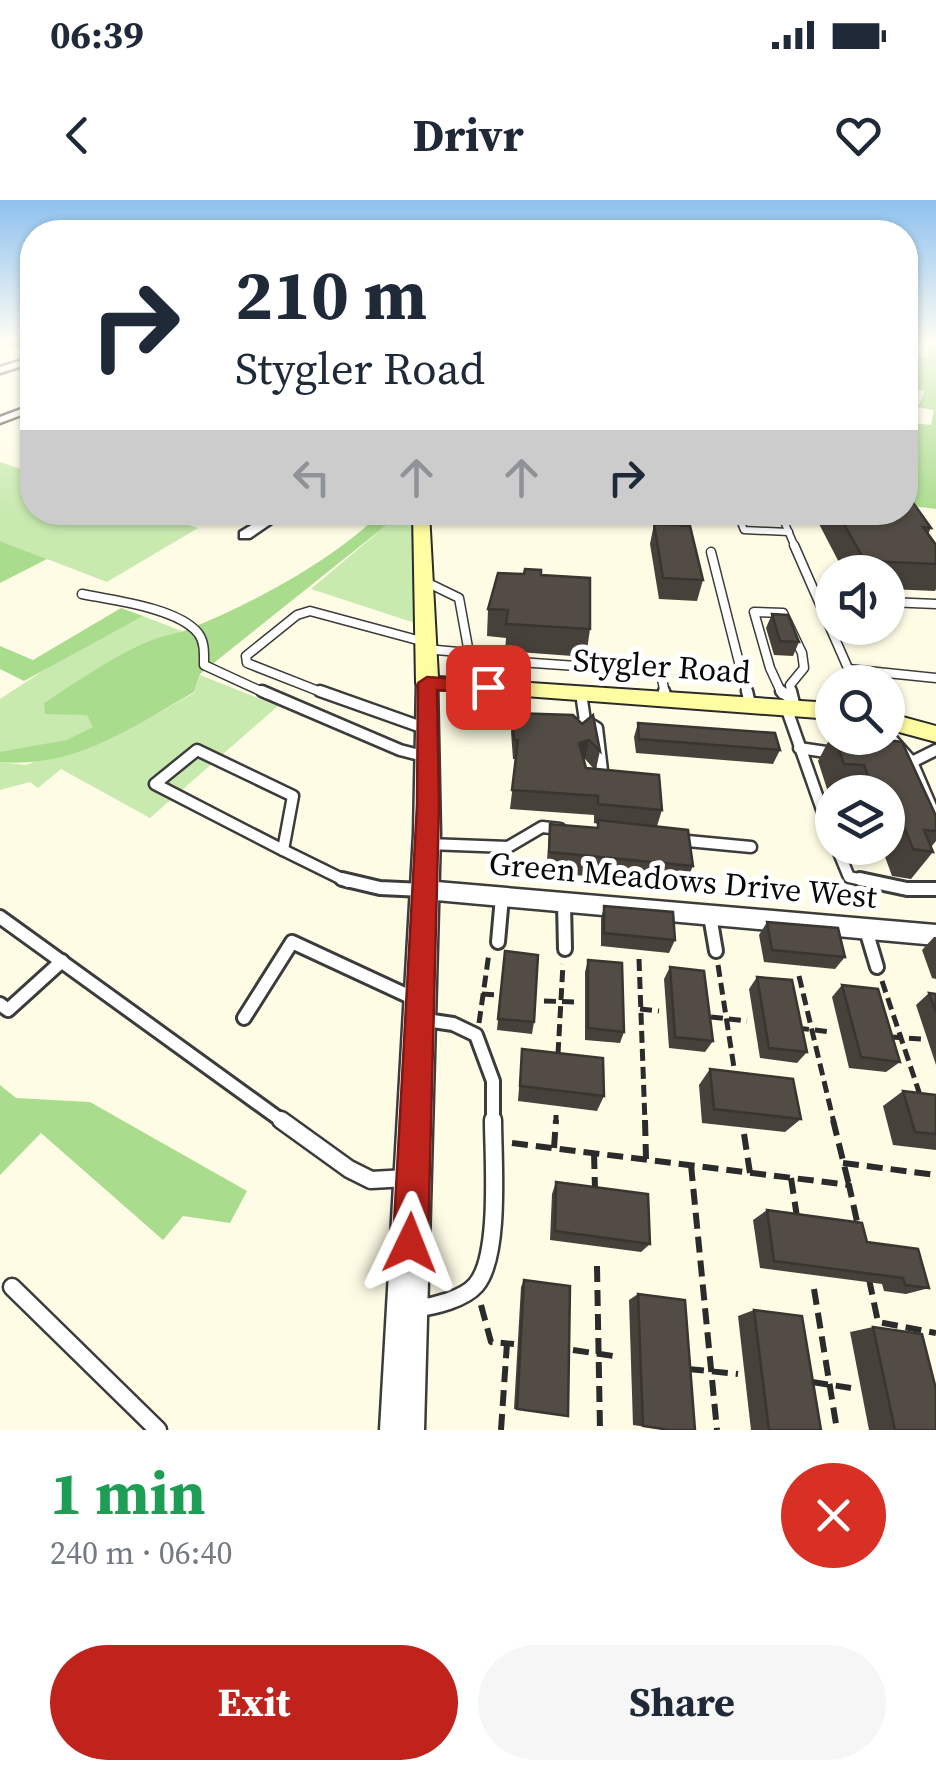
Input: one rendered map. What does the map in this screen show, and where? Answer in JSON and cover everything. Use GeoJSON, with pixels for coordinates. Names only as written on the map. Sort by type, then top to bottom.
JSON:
{"type":"FeatureCollection","features":[{"type":"Feature","properties":{"kind":"main road"},"geometry":{"type":"LineString","coordinates":[[421,525],[427,683]]}},
{"type":"Feature","properties":{"kind":"main road","name":"Stygler Road"},"geometry":{"type":"LineString","coordinates":[[427,683],[815,708]]}},
{"type":"Feature","properties":{"kind":"main road"},"geometry":{"type":"LineString","coordinates":[[905,727],[936,734]]}},
{"type":"Feature","properties":{"kind":"street"},"geometry":{"type":"LineString","coordinates":[[246,535],[262,525]]}},
{"type":"Feature","properties":{"kind":"street"},"geometry":{"type":"LineString","coordinates":[[402,1430],[427,844],[427,683]]}},
{"type":"Feature","properties":{"kind":"street","name":"Green Meadows Drive West"},"geometry":{"type":"LineString","coordinates":[[425,890],[936,935]]}},
{"type":"Feature","properties":{"kind":"lane"},"geometry":{"type":"LineString","coordinates":[[742,525],[744,530],[788,532]]}},
{"type":"Feature","properties":{"kind":"lane"},"geometry":{"type":"LineString","coordinates":[[785,525],[815,596]]}},
{"type":"Feature","properties":{"kind":"lane"},"geometry":{"type":"LineString","coordinates":[[710,552],[750,704]]}},
{"type":"Feature","properties":{"kind":"lane"},"geometry":{"type":"LineString","coordinates":[[424,581],[459,598],[468,653]]}},
{"type":"Feature","properties":{"kind":"lane"},"geometry":{"type":"LineString","coordinates":[[82,594],[144,607],[191,627],[203,642],[204,665],[222,676],[400,750],[428,743]]}},
{"type":"Feature","properties":{"kind":"lane"},"geometry":{"type":"LineString","coordinates":[[905,603],[936,604]]}},
{"type":"Feature","properties":{"kind":"lane"},"geometry":{"type":"LineString","coordinates":[[428,743],[398,722],[247,663],[246,656],[297,614],[310,611],[426,645],[518,662],[649,671],[661,674],[666,699]]}},
{"type":"Feature","properties":{"kind":"lane"},"geometry":{"type":"LineString","coordinates":[[791,705],[770,668],[754,612],[783,613],[805,665],[790,686],[791,705],[815,790]]}},
{"type":"Feature","properties":{"kind":"lane"},"geometry":{"type":"LineString","coordinates":[[518,662],[518,689]]}},
{"type":"Feature","properties":{"kind":"lane"},"geometry":{"type":"LineString","coordinates":[[905,675],[936,678]]}},
{"type":"Feature","properties":{"kind":"lane"},"geometry":{"type":"LineString","coordinates":[[581,693],[585,721]]}},
{"type":"Feature","properties":{"kind":"lane"},"geometry":{"type":"LineString","coordinates":[[579,734],[578,726],[585,721]]}},
{"type":"Feature","properties":{"kind":"lane"},"geometry":{"type":"LineString","coordinates":[[585,721],[597,728],[606,778],[592,782]]}},
{"type":"Feature","properties":{"kind":"lane"},"geometry":{"type":"LineString","coordinates":[[800,748],[815,750]]}},
{"type":"Feature","properties":{"kind":"lane"},"geometry":{"type":"LineString","coordinates":[[282,850],[293,796],[197,750],[155,784],[340,882],[371,889],[425,890]]}},
{"type":"Feature","properties":{"kind":"lane"},"geometry":{"type":"LineString","coordinates":[[905,750],[936,818]]}},
{"type":"Feature","properties":{"kind":"lane"},"geometry":{"type":"LineString","coordinates":[[894,760],[912,762],[936,750]]}},
{"type":"Feature","properties":{"kind":"lane"},"geometry":{"type":"LineString","coordinates":[[427,844],[508,847],[542,827],[570,830]]}},
{"type":"Feature","properties":{"kind":"lane"},"geometry":{"type":"LineString","coordinates":[[660,839],[751,847]]}},
{"type":"Feature","properties":{"kind":"lane"},"geometry":{"type":"LineString","coordinates":[[843,865],[848,876],[907,889],[936,889]]}},
{"type":"Feature","properties":{"kind":"lane"},"geometry":{"type":"LineString","coordinates":[[498,942],[502,897]]}},
{"type":"Feature","properties":{"kind":"lane"},"geometry":{"type":"LineString","coordinates":[[564,903],[565,949]]}},
{"type":"Feature","properties":{"kind":"lane"},"geometry":{"type":"LineString","coordinates":[[710,916],[716,950]]}},
{"type":"Feature","properties":{"kind":"lane"},"geometry":{"type":"LineString","coordinates":[[0,917],[349,1169],[371,1180],[413,1178]]}},
{"type":"Feature","properties":{"kind":"lane"},"geometry":{"type":"LineString","coordinates":[[866,929],[877,967]]}},
{"type":"Feature","properties":{"kind":"lane"},"geometry":{"type":"LineString","coordinates":[[244,1018],[292,942],[477,1039],[493,1081],[492,1244],[476,1286],[438,1306],[408,1309]]}},
{"type":"Feature","properties":{"kind":"lane"},"geometry":{"type":"LineString","coordinates":[[0,1004],[8,1010],[62,962]]}},
{"type":"Feature","properties":{"kind":"lane"},"geometry":{"type":"LineString","coordinates":[[12,1287],[158,1430]]}},
{"type":"Feature","properties":{"kind":"path"},"geometry":{"type":"LineString","coordinates":[[477,1039],[490,948],[498,942]]}},
{"type":"Feature","properties":{"kind":"path"},"geometry":{"type":"LineString","coordinates":[[558,1061],[565,949]]}},
{"type":"Feature","properties":{"kind":"path"},"geometry":{"type":"LineString","coordinates":[[716,950],[736,1083]]}},
{"type":"Feature","properties":{"kind":"path"},"geometry":{"type":"LineString","coordinates":[[639,959],[646,1160]]}},
{"type":"Feature","properties":{"kind":"path"},"geometry":{"type":"LineString","coordinates":[[877,967],[922,1100]]}},
{"type":"Feature","properties":{"kind":"path"},"geometry":{"type":"LineString","coordinates":[[800,976],[859,1234]]}},
{"type":"Feature","properties":{"kind":"path"},"geometry":{"type":"LineString","coordinates":[[482,994],[496,995]]}},
{"type":"Feature","properties":{"kind":"path"},"geometry":{"type":"LineString","coordinates":[[544,1001],[576,1002]]}},
{"type":"Feature","properties":{"kind":"path"},"geometry":{"type":"LineString","coordinates":[[640,1009],[659,1011]]}},
{"type":"Feature","properties":{"kind":"path"},"geometry":{"type":"LineString","coordinates":[[711,1017],[747,1021]]}},
{"type":"Feature","properties":{"kind":"path"},"geometry":{"type":"LineString","coordinates":[[795,1028],[832,1032]]}},
{"type":"Feature","properties":{"kind":"path"},"geometry":{"type":"LineString","coordinates":[[886,1036],[921,1039]]}},
{"type":"Feature","properties":{"kind":"path"},"geometry":{"type":"LineString","coordinates":[[554,1148],[556,1116]]}},
{"type":"Feature","properties":{"kind":"path"},"geometry":{"type":"LineString","coordinates":[[744,1134],[750,1173]]}},
{"type":"Feature","properties":{"kind":"path"},"geometry":{"type":"LineString","coordinates":[[493,1140],[849,1185]]}},
{"type":"Feature","properties":{"kind":"path"},"geometry":{"type":"LineString","coordinates":[[594,1154],[595,1195]]}},
{"type":"Feature","properties":{"kind":"path"},"geometry":{"type":"LineString","coordinates":[[843,1163],[936,1176]]}},
{"type":"Feature","properties":{"kind":"path"},"geometry":{"type":"LineString","coordinates":[[691,1166],[717,1430]]}},
{"type":"Feature","properties":{"kind":"path"},"geometry":{"type":"LineString","coordinates":[[791,1178],[798,1219]]}},
{"type":"Feature","properties":{"kind":"path"},"geometry":{"type":"LineString","coordinates":[[596,1266],[600,1430]]}},
{"type":"Feature","properties":{"kind":"path"},"geometry":{"type":"LineString","coordinates":[[866,1268],[878,1322],[936,1333]]}},
{"type":"Feature","properties":{"kind":"path"},"geometry":{"type":"LineString","coordinates":[[476,1286],[491,1342],[511,1344],[501,1430]]}},
{"type":"Feature","properties":{"kind":"path"},"geometry":{"type":"LineString","coordinates":[[814,1289],[837,1430]]}},
{"type":"Feature","properties":{"kind":"path"},"geometry":{"type":"LineString","coordinates":[[910,1328],[914,1347]]}},
{"type":"Feature","properties":{"kind":"path"},"geometry":{"type":"LineString","coordinates":[[573,1350],[620,1357]]}},
{"type":"Feature","properties":{"kind":"path"},"geometry":{"type":"LineString","coordinates":[[686,1368],[738,1374]]}},
{"type":"Feature","properties":{"kind":"path"},"geometry":{"type":"LineString","coordinates":[[802,1381],[852,1388]]}},
{"type":"Feature","properties":{"kind":"green space"},"geometry":{"type":"Polygon","coordinates":[[[921,400],[936,400],[936,509],[918,507],[918,424],[931,425],[934,410],[919,405],[921,400]]]}},
{"type":"Feature","properties":{"kind":"green space"},"geometry":{"type":"Polygon","coordinates":[[[0,462],[20,469],[20,525],[198,528],[107,582],[0,541],[0,462]]]}},
{"type":"Feature","properties":{"kind":"green space"},"geometry":{"type":"Polygon","coordinates":[[[368,525],[386,525],[200,674],[194,692],[102,743],[53,759],[0,762],[0,752],[66,740],[93,727],[87,715],[45,714],[44,703],[70,686],[138,646],[189,629],[265,593],[368,525]]]}},
{"type":"Feature","properties":{"kind":"green space"},"geometry":{"type":"Polygon","coordinates":[[[387,525],[416,525],[415,623],[311,589],[387,525]]]}},
{"type":"Feature","properties":{"kind":"green space"},"geometry":{"type":"Polygon","coordinates":[[[0,541],[47,559],[0,583],[0,541]]]}},
{"type":"Feature","properties":{"kind":"green space"},"geometry":{"type":"Polygon","coordinates":[[[121,608],[143,616],[24,681],[0,669],[0,646],[33,660],[121,608]]]}},
{"type":"Feature","properties":{"kind":"green space"},"geometry":{"type":"Polygon","coordinates":[[[143,616],[184,632],[128,652],[44,703],[88,715],[94,727],[66,740],[0,754],[0,699],[58,661],[143,616]]]}},
{"type":"Feature","properties":{"kind":"green space"},"geometry":{"type":"Polygon","coordinates":[[[200,675],[278,706],[150,818],[61,769],[38,788],[30,782],[0,790],[0,762],[26,765],[149,718],[194,693],[200,675]]]}},
{"type":"Feature","properties":{"kind":"green space"},"geometry":{"type":"Polygon","coordinates":[[[0,1085],[16,1098],[90,1102],[247,1191],[230,1223],[183,1216],[163,1240],[41,1133],[0,1175],[0,1085]]]}},
{"type":"Feature","properties":{"kind":"building"},"geometry":{"type":"Polygon","coordinates":[[[918,510],[931,528],[923,527],[936,545],[936,564],[905,563],[905,555],[862,555],[844,525],[918,525],[918,510]]]}},
{"type":"Feature","properties":{"kind":"building"},"geometry":{"type":"Polygon","coordinates":[[[654,525],[690,526],[703,580],[663,578],[654,525]]]}},
{"type":"Feature","properties":{"kind":"building"},"geometry":{"type":"Polygon","coordinates":[[[525,569],[541,570],[541,575],[590,578],[590,629],[506,624],[508,610],[488,609],[498,573],[524,574],[525,569]]]}},
{"type":"Feature","properties":{"kind":"building"},"geometry":{"type":"Polygon","coordinates":[[[772,614],[788,615],[799,642],[780,641],[772,614]]]}},
{"type":"Feature","properties":{"kind":"building"},"geometry":{"type":"Polygon","coordinates":[[[512,713],[573,715],[582,724],[593,715],[600,751],[589,740],[579,743],[586,768],[659,775],[662,810],[598,804],[598,796],[512,790],[518,740],[514,740],[512,713]]]}},
{"type":"Feature","properties":{"kind":"building"},"geometry":{"type":"Polygon","coordinates":[[[638,723],[775,733],[780,750],[639,739],[638,723]]]}},
{"type":"Feature","properties":{"kind":"building"},"geometry":{"type":"Polygon","coordinates":[[[905,749],[936,816],[936,831],[924,830],[933,852],[913,849],[905,829],[905,775],[868,775],[864,765],[844,764],[841,755],[905,755],[905,749]]]}},
{"type":"Feature","properties":{"kind":"building"},"geometry":{"type":"Polygon","coordinates":[[[598,820],[688,830],[693,866],[549,852],[550,824],[598,828],[598,820]]]}},
{"type":"Feature","properties":{"kind":"building"},"geometry":{"type":"Polygon","coordinates":[[[604,906],[673,912],[675,940],[604,933],[604,906]]]}},
{"type":"Feature","properties":{"kind":"building"},"geometry":{"type":"Polygon","coordinates":[[[767,922],[838,928],[845,957],[772,950],[767,922]]]}},
{"type":"Feature","properties":{"kind":"building"},"geometry":{"type":"Polygon","coordinates":[[[505,951],[538,955],[534,1022],[498,1019],[505,951]]]}},
{"type":"Feature","properties":{"kind":"building"},"geometry":{"type":"Polygon","coordinates":[[[588,960],[622,963],[624,1032],[588,1028],[588,960]]]}},
{"type":"Feature","properties":{"kind":"building"},"geometry":{"type":"Polygon","coordinates":[[[670,967],[704,971],[713,1041],[675,1037],[670,967]]]}},
{"type":"Feature","properties":{"kind":"building"},"geometry":{"type":"Polygon","coordinates":[[[757,977],[792,980],[807,1052],[769,1048],[757,977]]]}},
{"type":"Feature","properties":{"kind":"building"},"geometry":{"type":"Polygon","coordinates":[[[842,985],[878,989],[900,1062],[861,1057],[842,985]]]}},
{"type":"Feature","properties":{"kind":"building"},"geometry":{"type":"Polygon","coordinates":[[[929,993],[936,994],[936,1012],[929,993]]]}},
{"type":"Feature","properties":{"kind":"building"},"geometry":{"type":"Polygon","coordinates":[[[522,1049],[603,1058],[604,1096],[520,1086],[522,1049]]]}},
{"type":"Feature","properties":{"kind":"building"},"geometry":{"type":"Polygon","coordinates":[[[710,1069],[793,1079],[801,1119],[714,1109],[710,1069]]]}},
{"type":"Feature","properties":{"kind":"building"},"geometry":{"type":"Polygon","coordinates":[[[903,1091],[936,1095],[936,1134],[915,1132],[903,1091]]]}},
{"type":"Feature","properties":{"kind":"building"},"geometry":{"type":"Polygon","coordinates":[[[556,1182],[648,1194],[650,1244],[555,1231],[556,1182]]]}},
{"type":"Feature","properties":{"kind":"building"},"geometry":{"type":"Polygon","coordinates":[[[767,1210],[862,1223],[867,1242],[918,1249],[929,1288],[905,1285],[903,1278],[774,1261],[767,1210]]]}},
{"type":"Feature","properties":{"kind":"building"},"geometry":{"type":"Polygon","coordinates":[[[524,1280],[570,1286],[568,1416],[517,1409],[524,1280]]]}},
{"type":"Feature","properties":{"kind":"building"},"geometry":{"type":"Polygon","coordinates":[[[638,1294],[685,1300],[695,1430],[643,1426],[638,1294]]]}},
{"type":"Feature","properties":{"kind":"building"},"geometry":{"type":"Polygon","coordinates":[[[754,1310],[802,1316],[821,1430],[769,1430],[754,1310]]]}},
{"type":"Feature","properties":{"kind":"building"},"geometry":{"type":"Polygon","coordinates":[[[873,1327],[922,1334],[936,1389],[936,1430],[895,1430],[873,1327]]]}},
{"type":"Feature","properties":{"kind":"route"},"geometry":{"type":"LineString","coordinates":[[410,1243],[429,775],[427,683],[488,687]]}}]}
